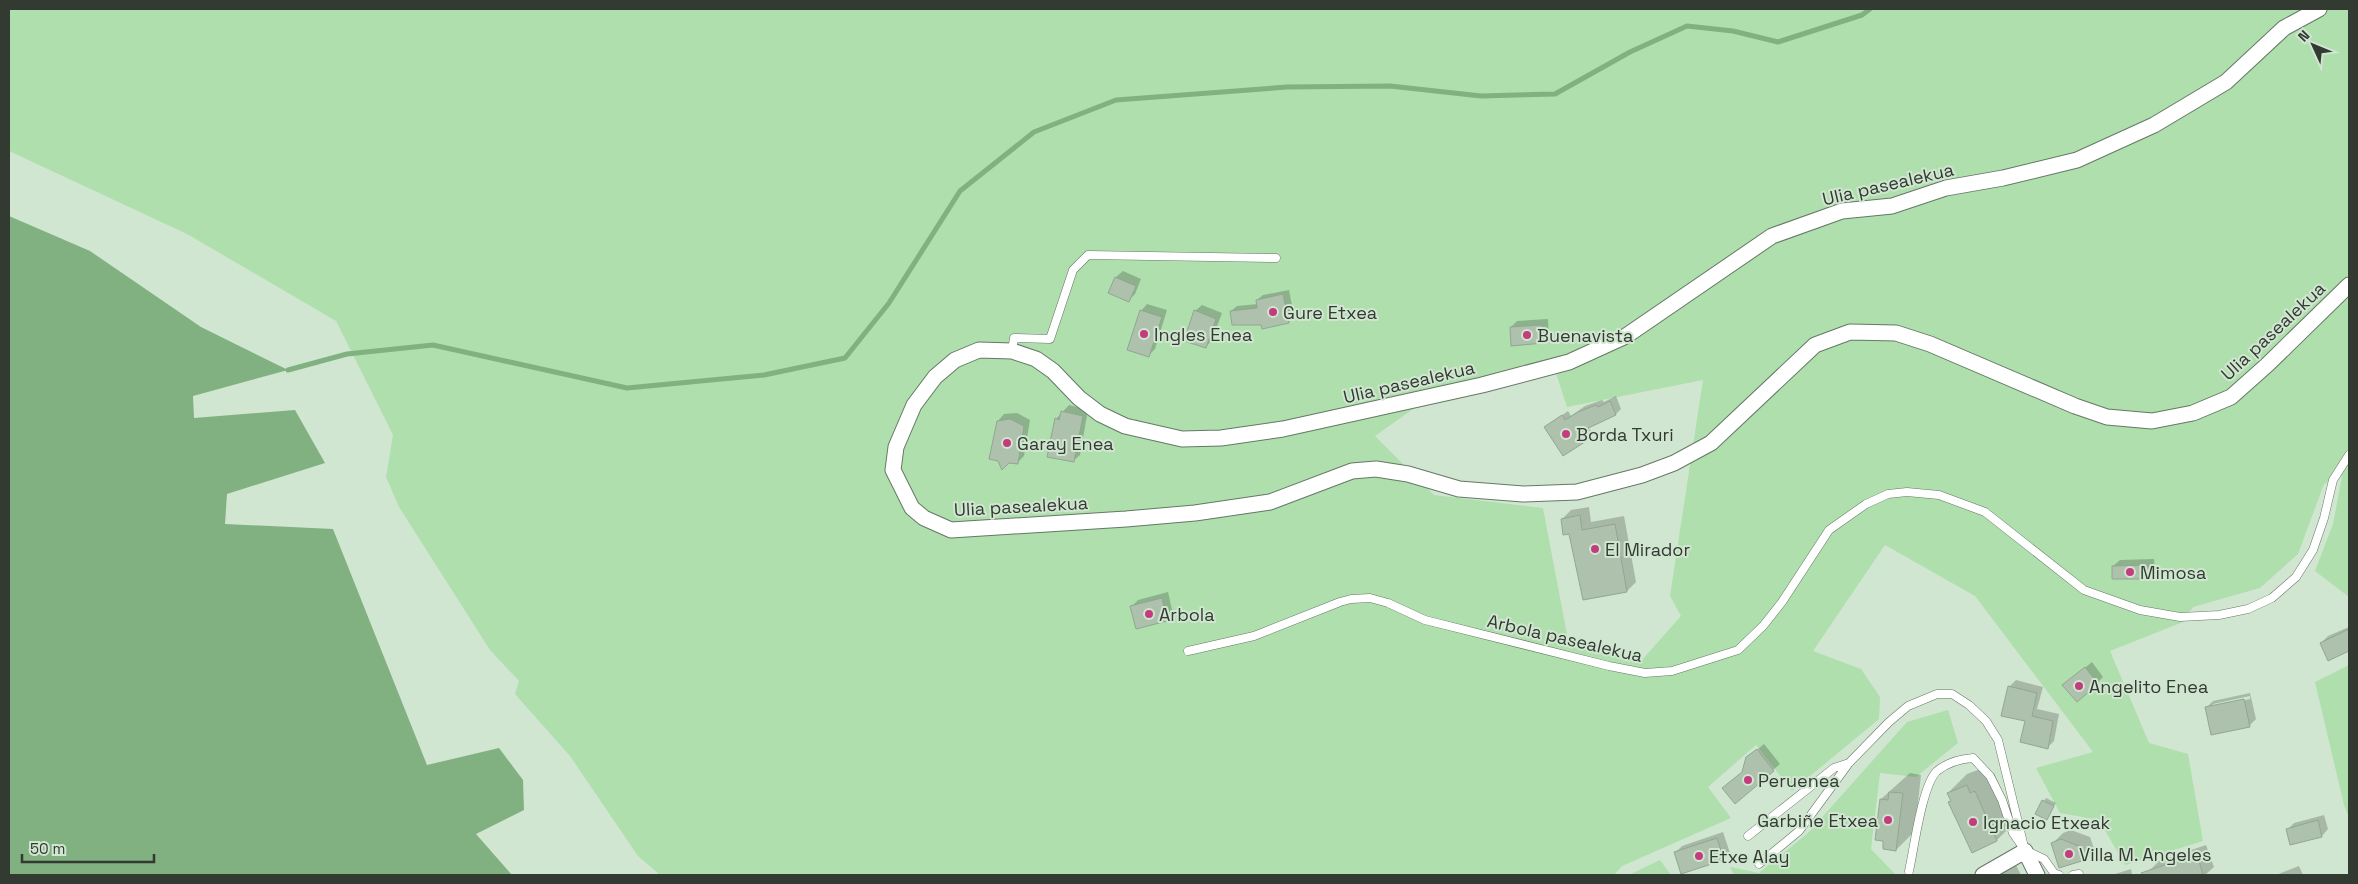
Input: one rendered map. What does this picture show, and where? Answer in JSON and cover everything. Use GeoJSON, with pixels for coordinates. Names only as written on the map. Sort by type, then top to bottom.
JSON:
{"type":"FeatureCollection","features":[{"type":"Feature","properties":{"kind":"street","name":"Ulia pasealekua"},"geometry":{"type":"LineString","coordinates":[[2319,9],[2284,28],[2226,82],[2154,125],[2077,160],[2003,178],[1946,188],[1892,206],[1842,211],[1767,238],[1626,336],[1569,362],[1482,385],[1283,429],[1221,438],[1182,439],[1125,426],[1100,414],[1078,398],[1053,371],[1036,359],[1012,351],[979,350],[955,360],[936,377],[914,405],[896,447],[893,470],[912,508],[924,518],[950,530],[1126,520],[1270,502],[1352,472],[1376,469],[1408,474],[1459,489],[1523,494],[1577,492],[1642,476],[1674,463],[1711,443],[1815,345],[1850,332],[1896,333],[1930,344],[2075,406],[2108,417],[2152,421],[2193,413],[2231,397],[2267,365],[2349,285]]}},
{"type":"Feature","properties":{"kind":"street"},"geometry":{"type":"LineString","coordinates":[[1983,875],[2025,851],[2037,875]]}},
{"type":"Feature","properties":{"kind":"lane"},"geometry":{"type":"LineString","coordinates":[[1012,351],[1014,338],[1050,339],[1073,270],[1088,255],[1276,258]]}},
{"type":"Feature","properties":{"kind":"lane","name":"Arbola pasealekua"},"geometry":{"type":"LineString","coordinates":[[1188,651],[1254,636],[1340,602],[1370,598],[1388,603],[1425,620],[1609,666],[1645,673],[1672,671],[1738,650],[1782,602],[1829,530],[1866,504],[1888,494],[1907,492],[1938,495],[1985,512],[2084,590],[2140,610],[2180,617],[2219,615],[2248,608],[2272,598],[2296,577],[2313,550],[2324,518],[2333,480],[2349,455]]}},
{"type":"Feature","properties":{"kind":"lane"},"geometry":{"type":"LineString","coordinates":[[1759,864],[1799,831],[1849,763],[1889,722],[1908,706],[1937,694],[1952,694],[1969,705],[1986,721],[1998,740],[2025,851]]}},
{"type":"Feature","properties":{"kind":"lane"},"geometry":{"type":"LineString","coordinates":[[1909,871],[1926,791],[1936,772],[1956,760],[1973,758],[1990,776],[2002,800],[2013,833],[2025,851],[2044,859],[2054,873],[2059,875]]}},
{"type":"Feature","properties":{"kind":"lane"},"geometry":{"type":"LineString","coordinates":[[1748,836],[1834,768],[1849,763]]}},
{"type":"Feature","properties":{"kind":"shaded area"},"geometry":{"type":"Polygon","coordinates":[[[9,9],[2349,9],[2349,597],[2315,571],[2333,524],[2342,476],[2324,484],[2298,554],[2260,588],[2193,607],[2183,622],[2110,651],[2149,743],[2188,754],[2203,841],[2125,865],[2099,820],[2060,813],[2036,768],[2093,752],[1975,596],[1885,545],[1813,651],[1861,669],[1880,697],[1879,719],[1792,791],[1756,745],[1708,787],[1731,818],[1622,866],[1614,875],[660,875],[638,856],[570,756],[515,694],[519,681],[490,650],[399,507],[386,477],[393,435],[336,321],[187,234],[9,151],[9,9]],[[1552,361],[1420,404],[1375,436],[1434,495],[1543,508],[1569,645],[1642,660],[1681,616],[1670,596],[1703,380],[1567,407],[1552,361]]]}},
{"type":"Feature","properties":{"kind":"shaded area"},"geometry":{"type":"Polygon","coordinates":[[[9,216],[90,251],[201,327],[288,370],[193,396],[194,418],[295,410],[325,463],[227,494],[225,524],[333,529],[427,765],[499,748],[523,780],[524,810],[476,834],[512,875],[9,875],[9,216]]]}},
{"type":"Feature","properties":{"kind":"shaded area"},"geometry":{"type":"Polygon","coordinates":[[[2349,665],[2349,817],[2344,805],[2315,682],[2349,665]]]}},
{"type":"Feature","properties":{"kind":"shaded area"},"geometry":{"type":"Polygon","coordinates":[[[1948,710],[1958,743],[1916,777],[1880,773],[1871,849],[1896,875],[1734,875],[1730,867],[1759,873],[1808,833],[1907,722],[1948,710]]]}},
{"type":"Feature","properties":{"kind":"shaded area"},"geometry":{"type":"Polygon","coordinates":[[[1660,860],[1671,875],[1631,875],[1633,873],[1660,860]]]}},
{"type":"Feature","properties":{"kind":"building"},"geometry":{"type":"Polygon","coordinates":[[[1115,277],[1136,286],[1129,302],[1108,293],[1115,277]]]}},
{"type":"Feature","properties":{"kind":"building","name":"Gure Etxea"},"geometry":{"type":"Polygon","coordinates":[[[1283,294],[1289,323],[1262,329],[1261,325],[1232,325],[1230,311],[1257,308],[1256,300],[1283,294]]]}},
{"type":"Feature","properties":{"kind":"building","name":"Ingles Enea"},"geometry":{"type":"Polygon","coordinates":[[[1140,310],[1162,317],[1149,357],[1127,350],[1140,310]]]}},
{"type":"Feature","properties":{"kind":"building","name":"Ingles Enea"},"geometry":{"type":"Polygon","coordinates":[[[1194,310],[1216,319],[1206,348],[1184,341],[1194,310]]]}},
{"type":"Feature","properties":{"kind":"building","name":"Buenavista"},"geometry":{"type":"Polygon","coordinates":[[[1542,325],[1544,343],[1511,346],[1510,327],[1542,325]]]}},
{"type":"Feature","properties":{"kind":"building"},"geometry":{"type":"Polygon","coordinates":[[[1610,401],[1616,415],[1582,431],[1588,440],[1563,456],[1544,427],[1562,415],[1565,420],[1578,412],[1596,405],[1598,407],[1610,401]]]}},
{"type":"Feature","properties":{"kind":"building"},"geometry":{"type":"Polygon","coordinates":[[[1061,411],[1083,416],[1074,462],[1047,457],[1055,418],[1059,420],[1061,411]]]}},
{"type":"Feature","properties":{"kind":"building","name":"Garay Enea"},"geometry":{"type":"Polygon","coordinates":[[[1010,419],[1024,426],[1018,464],[1009,463],[1002,470],[998,461],[989,459],[997,421],[1010,419]]]}},
{"type":"Feature","properties":{"kind":"building","name":"El Mirador"},"geometry":{"type":"Polygon","coordinates":[[[1580,515],[1582,530],[1615,524],[1627,592],[1583,600],[1569,534],[1563,535],[1561,519],[1580,515]]]}},
{"type":"Feature","properties":{"kind":"building","name":"Mimosa"},"geometry":{"type":"Polygon","coordinates":[[[2148,565],[2149,579],[2112,579],[2112,566],[2148,565]]]}},
{"type":"Feature","properties":{"kind":"building","name":"Arbola"},"geometry":{"type":"Polygon","coordinates":[[[1162,598],[1167,621],[1136,629],[1130,606],[1162,598]]]}},
{"type":"Feature","properties":{"kind":"building"},"geometry":{"type":"Polygon","coordinates":[[[2349,629],[2349,651],[2328,661],[2320,643],[2349,629]]]}},
{"type":"Feature","properties":{"kind":"building","name":"Angelito Enea"},"geometry":{"type":"Polygon","coordinates":[[[2085,667],[2098,684],[2077,702],[2062,685],[2085,667]]]}},
{"type":"Feature","properties":{"kind":"building"},"geometry":{"type":"Polygon","coordinates":[[[2008,686],[2037,693],[2032,716],[2053,721],[2048,749],[2020,742],[2025,721],[2001,716],[2008,686]]]}},
{"type":"Feature","properties":{"kind":"building"},"geometry":{"type":"Polygon","coordinates":[[[2244,699],[2250,727],[2211,735],[2205,707],[2244,699]]]}},
{"type":"Feature","properties":{"kind":"building","name":"Peruenea"},"geometry":{"type":"Polygon","coordinates":[[[1757,749],[1774,771],[1735,804],[1722,788],[1742,772],[1746,757],[1757,749]]]}},
{"type":"Feature","properties":{"kind":"building","name":"Ignacio Etxeak"},"geometry":{"type":"Polygon","coordinates":[[[1967,785],[1970,793],[1975,791],[1997,841],[1972,853],[1948,802],[1951,801],[1947,793],[1967,785]]]}},
{"type":"Feature","properties":{"kind":"building","name":"Garbiñe Etxea"},"geometry":{"type":"Polygon","coordinates":[[[1889,792],[1903,793],[1896,851],[1883,849],[1883,841],[1875,840],[1880,799],[1888,800],[1889,792]]]}},
{"type":"Feature","properties":{"kind":"building"},"geometry":{"type":"Polygon","coordinates":[[[2042,800],[2054,806],[2047,820],[2035,814],[2042,800]]]}},
{"type":"Feature","properties":{"kind":"building"},"geometry":{"type":"Polygon","coordinates":[[[2318,820],[2322,837],[2290,845],[2286,829],[2318,820]]]}},
{"type":"Feature","properties":{"kind":"building","name":"Etxe Alay"},"geometry":{"type":"Polygon","coordinates":[[[1717,838],[1724,860],[1681,874],[1674,852],[1717,838]]]}},
{"type":"Feature","properties":{"kind":"building","name":"Villa M. Angeles"},"geometry":{"type":"Polygon","coordinates":[[[2061,839],[2081,847],[2085,860],[2059,868],[2051,843],[2061,839]]]}},
{"type":"Feature","properties":{"kind":"building"},"geometry":{"type":"Polygon","coordinates":[[[2197,854],[2203,875],[2142,875],[2141,873],[2197,854]]]}},
{"type":"Feature","properties":{"kind":"waterway"},"geometry":{"type":"LineString","coordinates":[[288,370],[347,354],[433,345],[627,388],[764,375],[845,358],[889,303],[960,191],[1034,132],[1116,100],[1287,87],[1390,86],[1481,96],[1555,94],[1630,52],[1687,26],[1733,31],[1778,42],[1862,15],[1870,9]]}},
{"type":"Feature","properties":{"kind":"place","name":"Gure Etxea"},"geometry":{"type":"Point","coordinates":[1273,312]}},
{"type":"Feature","properties":{"kind":"place","name":"Ingles Enea"},"geometry":{"type":"Point","coordinates":[1144,334]}},
{"type":"Feature","properties":{"kind":"place","name":"Buenavista"},"geometry":{"type":"Point","coordinates":[1527,335]}},
{"type":"Feature","properties":{"kind":"place","name":"Borda Txuri"},"geometry":{"type":"Point","coordinates":[1566,434]}},
{"type":"Feature","properties":{"kind":"place","name":"Garay Enea"},"geometry":{"type":"Point","coordinates":[1007,443]}},
{"type":"Feature","properties":{"kind":"place","name":"El Mirador"},"geometry":{"type":"Point","coordinates":[1595,549]}},
{"type":"Feature","properties":{"kind":"place","name":"Mimosa"},"geometry":{"type":"Point","coordinates":[2130,572]}},
{"type":"Feature","properties":{"kind":"place","name":"Arbola"},"geometry":{"type":"Point","coordinates":[1149,614]}},
{"type":"Feature","properties":{"kind":"place","name":"Angelito Enea"},"geometry":{"type":"Point","coordinates":[2079,686]}},
{"type":"Feature","properties":{"kind":"place","name":"Peruenea"},"geometry":{"type":"Point","coordinates":[1748,780]}},
{"type":"Feature","properties":{"kind":"place","name":"Garbiñe Etxea"},"geometry":{"type":"Point","coordinates":[1888,820]}},
{"type":"Feature","properties":{"kind":"place","name":"Ignacio Etxeak"},"geometry":{"type":"Point","coordinates":[1973,822]}},
{"type":"Feature","properties":{"kind":"place","name":"Villa M. Angeles"},"geometry":{"type":"Point","coordinates":[2069,854]}},
{"type":"Feature","properties":{"kind":"place","name":"Etxe Alay"},"geometry":{"type":"Point","coordinates":[1699,856]}}]}
